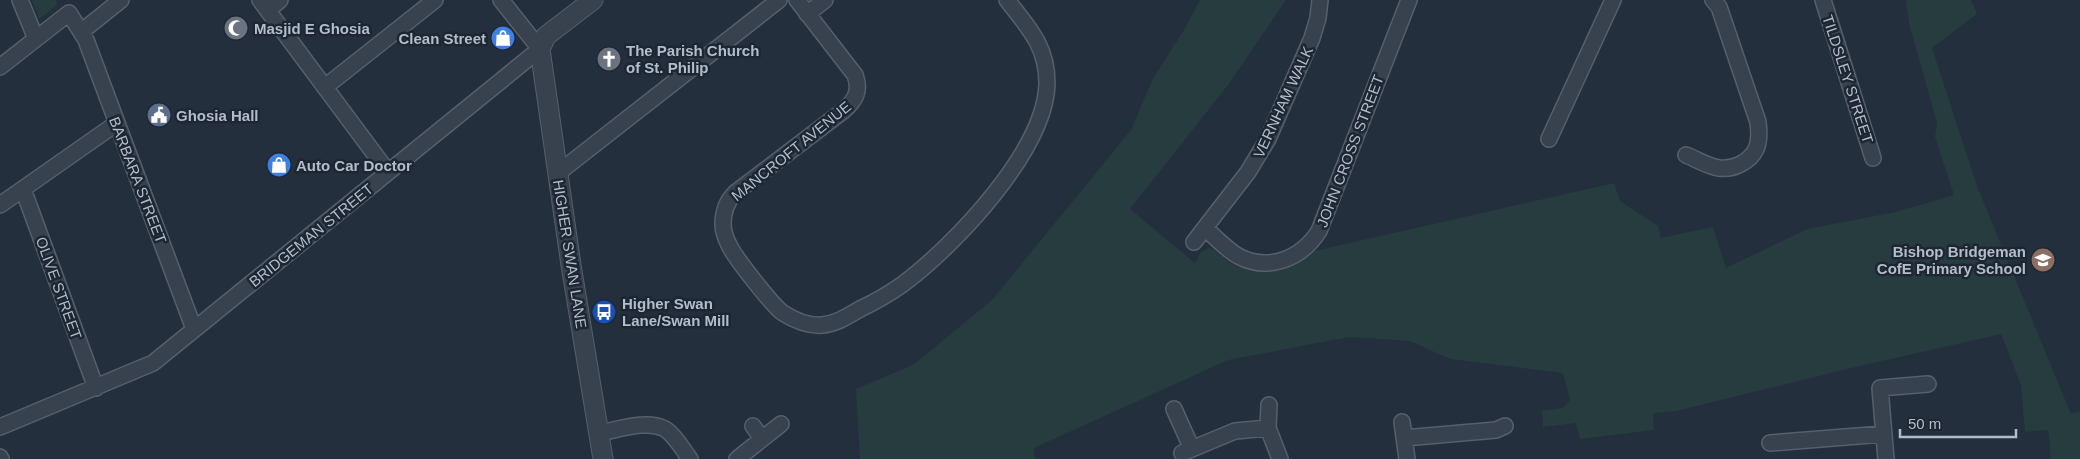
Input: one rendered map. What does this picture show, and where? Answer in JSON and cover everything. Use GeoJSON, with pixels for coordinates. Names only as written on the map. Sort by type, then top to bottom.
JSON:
{"type":"FeatureCollection","features":[{"type":"Feature","properties":{"kind":"street"},"geometry":{"type":"LineString","coordinates":[[0,67],[36,39],[20,0]]}},
{"type":"Feature","properties":{"kind":"street"},"geometry":{"type":"LineString","coordinates":[[81,32],[121,0]]}},
{"type":"Feature","properties":{"kind":"street"},"geometry":{"type":"LineString","coordinates":[[280,0],[264,5],[388,172]]}},
{"type":"Feature","properties":{"kind":"street"},"geometry":{"type":"LineString","coordinates":[[325,87],[435,0]]}},
{"type":"Feature","properties":{"kind":"street"},"geometry":{"type":"LineString","coordinates":[[501,0],[540,49]]}},
{"type":"Feature","properties":{"kind":"street","name":"BRIDGEMAN STREET"},"geometry":{"type":"LineString","coordinates":[[0,427],[153,363],[540,49],[546,36],[593,0]]}},
{"type":"Feature","properties":{"kind":"street"},"geometry":{"type":"LineString","coordinates":[[558,173],[779,0]]}},
{"type":"Feature","properties":{"kind":"street","name":"MANCROFT AVENUE"},"geometry":{"type":"LineString","coordinates":[[797,0],[855,75],[858,83],[854,102],[735,193],[726,206],[723,225],[725,236],[734,254],[781,312],[809,324],[821,325],[835,323],[887,295],[904,283],[967,224],[992,196],[1019,159],[1039,120],[1045,102],[1047,84],[1046,65],[1037,40],[1007,0]]}},
{"type":"Feature","properties":{"kind":"street"},"geometry":{"type":"LineString","coordinates":[[807,14],[825,0]]}},
{"type":"Feature","properties":{"kind":"street","name":"JOHN CROSS STREET"},"geometry":{"type":"LineString","coordinates":[[1205,228],[1237,255],[1254,262],[1272,264],[1289,258],[1303,250],[1313,240],[1319,231],[1409,0]]}},
{"type":"Feature","properties":{"kind":"street"},"geometry":{"type":"LineString","coordinates":[[1549,139],[1613,0]]}},
{"type":"Feature","properties":{"kind":"street"},"geometry":{"type":"LineString","coordinates":[[1686,155],[1721,168],[1737,166],[1756,149],[1759,136],[1758,122],[1719,7],[1714,0]]}},
{"type":"Feature","properties":{"kind":"street","name":"TILDSLEY STREET"},"geometry":{"type":"LineString","coordinates":[[1823,0],[1873,158]]}},
{"type":"Feature","properties":{"kind":"street","name":"VERNHAM WALK"},"geometry":{"type":"LineString","coordinates":[[1194,242],[1248,172],[1268,139],[1312,38],[1318,18],[1320,1]]}},
{"type":"Feature","properties":{"kind":"street","name":"BARBARA STREET"},"geometry":{"type":"LineString","coordinates":[[36,39],[68,13],[86,40],[194,329]]}},
{"type":"Feature","properties":{"kind":"street","name":"HIGHER SWAN LANE"},"geometry":{"type":"LineString","coordinates":[[540,49],[603,459]]}},
{"type":"Feature","properties":{"kind":"street"},"geometry":{"type":"LineString","coordinates":[[0,205],[117,123]]}},
{"type":"Feature","properties":{"kind":"street","name":"OLIVE STREET"},"geometry":{"type":"LineString","coordinates":[[23,189],[96,388]]}},
{"type":"Feature","properties":{"kind":"street"},"geometry":{"type":"LineString","coordinates":[[1886,459],[1880,388],[1928,384]]}},
{"type":"Feature","properties":{"kind":"street"},"geometry":{"type":"LineString","coordinates":[[1269,405],[1268,428],[1280,459]]}},
{"type":"Feature","properties":{"kind":"street"},"geometry":{"type":"LineString","coordinates":[[1174,409],[1187,451],[1235,431],[1268,428]]}},
{"type":"Feature","properties":{"kind":"street"},"geometry":{"type":"LineString","coordinates":[[1402,422],[1407,459]]}},
{"type":"Feature","properties":{"kind":"street"},"geometry":{"type":"LineString","coordinates":[[737,459],[781,424]]}},
{"type":"Feature","properties":{"kind":"street"},"geometry":{"type":"LineString","coordinates":[[599,433],[639,426],[656,426],[666,430],[690,459]]}},
{"type":"Feature","properties":{"kind":"street"},"geometry":{"type":"LineString","coordinates":[[753,426],[762,439]]}},
{"type":"Feature","properties":{"kind":"street"},"geometry":{"type":"LineString","coordinates":[[1404,438],[1480,438],[1505,426]]}},
{"type":"Feature","properties":{"kind":"street"},"geometry":{"type":"LineString","coordinates":[[1770,443],[1883,434]]}},
{"type":"Feature","properties":{"kind":"green space"},"geometry":{"type":"Polygon","coordinates":[[[32,0],[56,0],[57,5],[39,19],[32,0]]]}},
{"type":"Feature","properties":{"kind":"green space"},"geometry":{"type":"Polygon","coordinates":[[[1200,0],[1286,0],[1228,85],[1130,209],[1195,263],[1202,251],[1209,248],[1232,264],[1253,271],[1263,271],[1283,267],[1310,252],[1614,183],[1620,201],[1658,226],[1661,238],[1713,227],[1726,268],[1807,229],[1896,212],[1954,195],[1935,137],[1937,123],[1909,23],[1906,0],[1971,0],[1977,14],[1932,48],[1977,186],[2071,414],[2080,411],[2080,459],[2051,459],[2048,430],[2025,432],[2021,385],[2001,334],[1676,411],[1653,413],[1654,430],[1580,439],[1576,423],[1543,427],[1542,411],[1563,408],[1570,400],[1563,373],[1450,359],[1410,341],[1349,337],[1228,360],[1034,448],[1035,459],[860,459],[856,389],[913,365],[992,300],[1131,130],[1153,78],[1184,30],[1200,0]]]}},
{"type":"Feature","properties":{"kind":"place","name":"Masjid E Ghosia"},"geometry":{"type":"Point","coordinates":[236,28]}},
{"type":"Feature","properties":{"kind":"place","name":"Clean Street"},"geometry":{"type":"Point","coordinates":[503,38]}},
{"type":"Feature","properties":{"kind":"place","name":"The Parish Church of St. Philip"},"geometry":{"type":"Point","coordinates":[609,59]}},
{"type":"Feature","properties":{"kind":"place","name":"Ghosia Hall"},"geometry":{"type":"Point","coordinates":[159,115]}},
{"type":"Feature","properties":{"kind":"place","name":"Auto Car Doctor"},"geometry":{"type":"Point","coordinates":[279,165]}},
{"type":"Feature","properties":{"kind":"place","name":"Bishop Bridgeman CofE Primary School"},"geometry":{"type":"Point","coordinates":[2043,260]}},
{"type":"Feature","properties":{"kind":"place","name":"Higher Swan Lane/Swan Mill"},"geometry":{"type":"Point","coordinates":[604,312]}}]}
